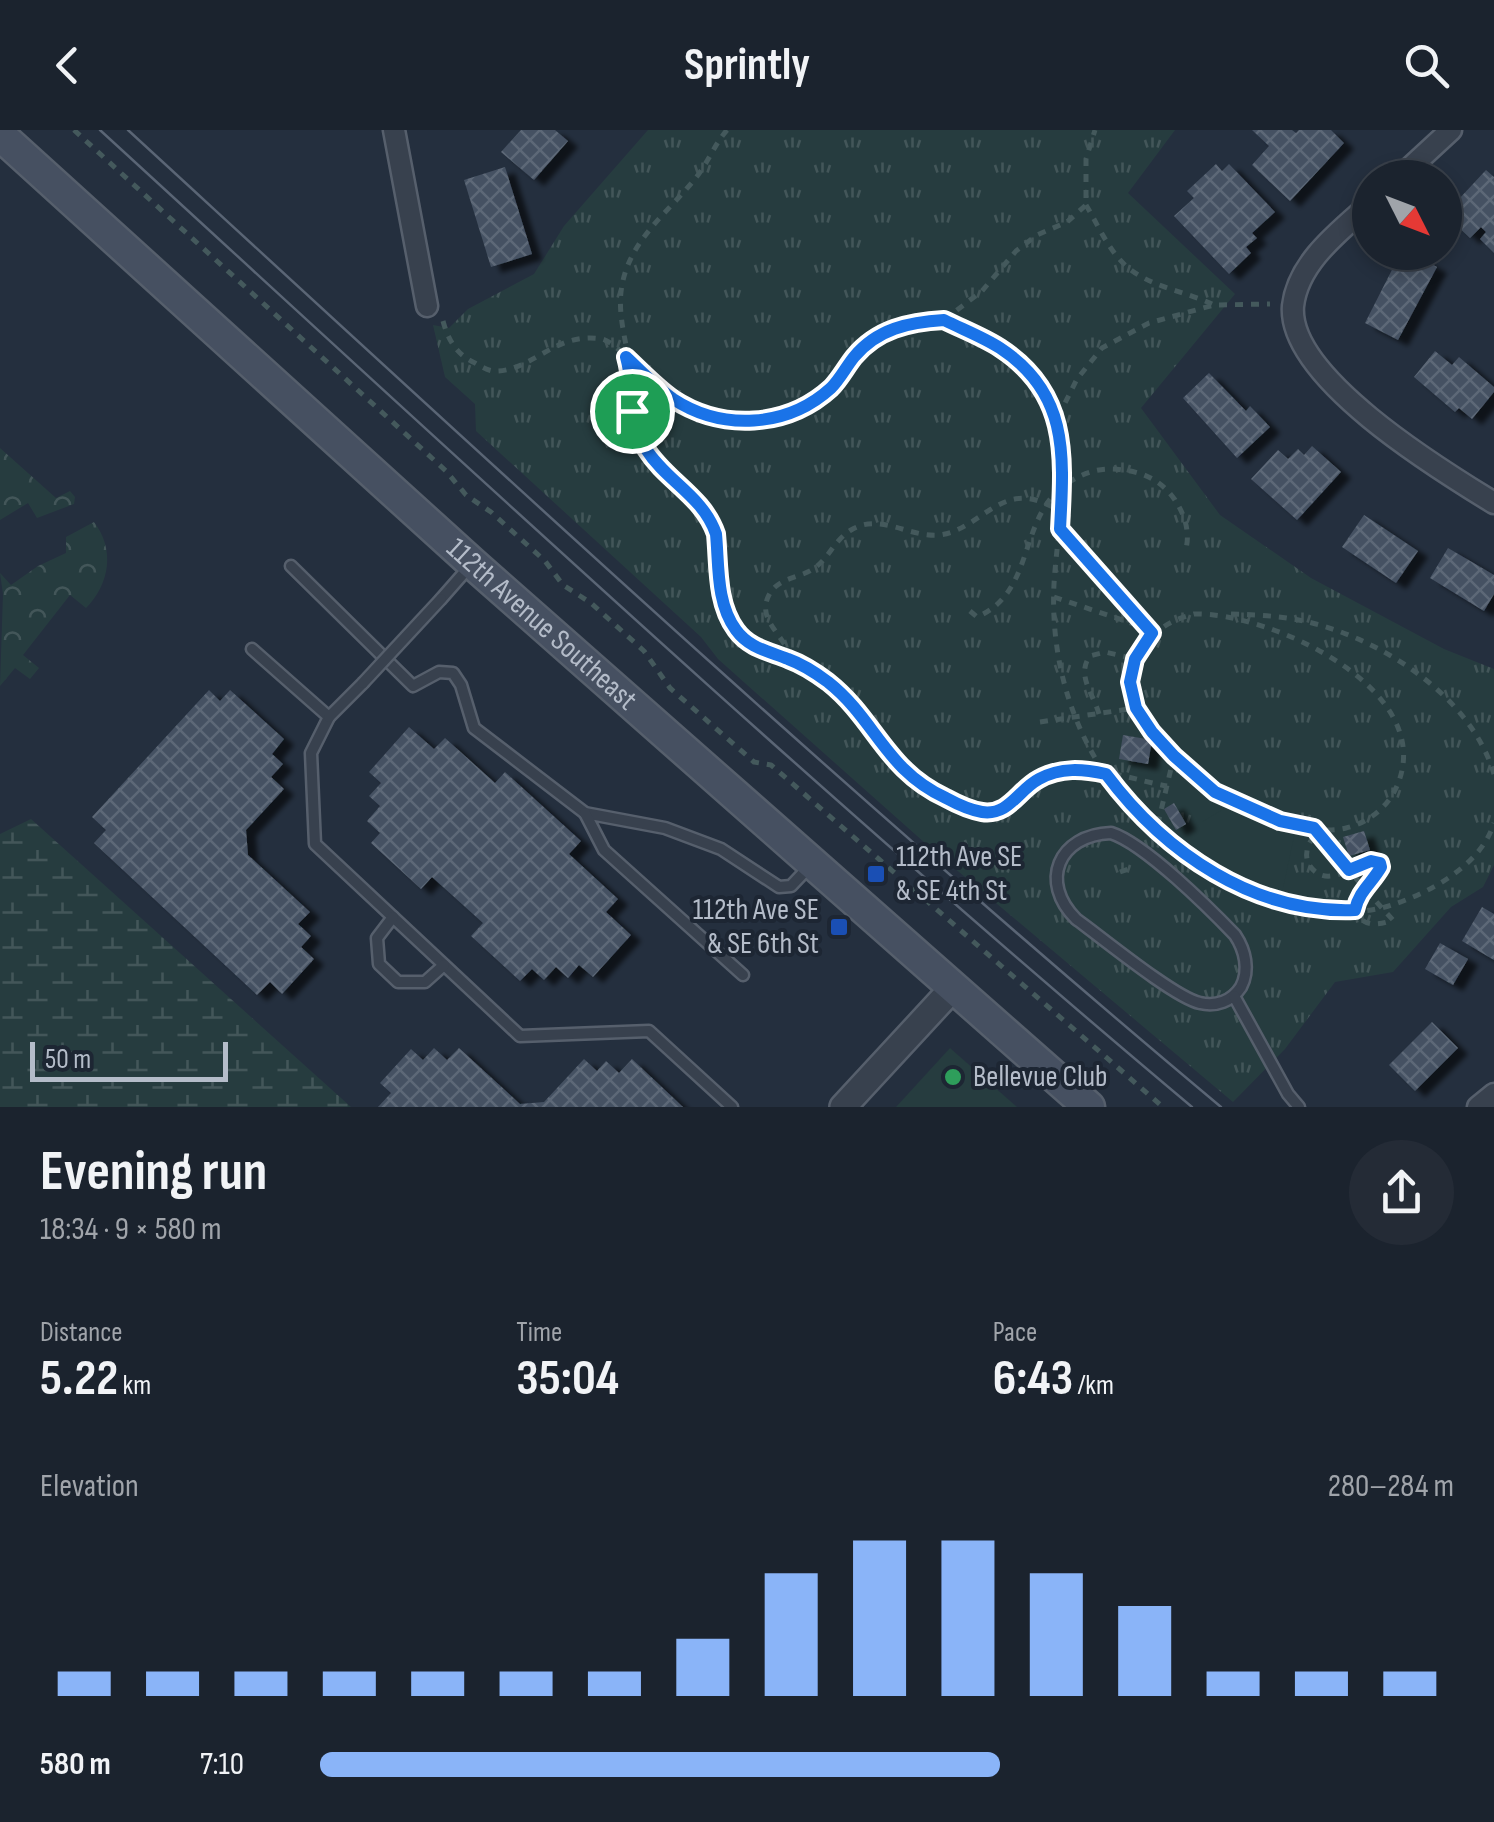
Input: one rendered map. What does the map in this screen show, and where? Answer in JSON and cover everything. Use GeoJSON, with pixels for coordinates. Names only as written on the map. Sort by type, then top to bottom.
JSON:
{"type":"FeatureCollection","features":[{"type":"Feature","properties":{"kind":"main road","name":"112th Avenue Southeast"},"geometry":{"type":"LineString","coordinates":[[0,135],[472,564],[1090,1107]]}},
{"type":"Feature","properties":{"kind":"street"},"geometry":{"type":"LineString","coordinates":[[394,130],[427,306]]}},
{"type":"Feature","properties":{"kind":"street"},"geometry":{"type":"LineString","coordinates":[[1418,160],[1451,130]]}},
{"type":"Feature","properties":{"kind":"street"},"geometry":{"type":"LineString","coordinates":[[1352,221],[1314,256],[1293,303],[1294,325],[1320,372],[1378,424],[1494,503]]}},
{"type":"Feature","properties":{"kind":"street"},"geometry":{"type":"LineString","coordinates":[[843,1107],[952,988]]}},
{"type":"Feature","properties":{"kind":"street"},"geometry":{"type":"LineString","coordinates":[[1478,1107],[1494,1094]]}},
{"type":"Feature","properties":{"kind":"lane"},"geometry":{"type":"LineString","coordinates":[[472,564],[329,718],[310,753],[315,844],[520,1036],[649,1032],[732,1107]]}},
{"type":"Feature","properties":{"kind":"lane"},"geometry":{"type":"LineString","coordinates":[[291,566],[413,686],[439,672],[452,672],[462,685],[474,728],[585,814],[604,850],[743,975]]}},
{"type":"Feature","properties":{"kind":"lane"},"geometry":{"type":"LineString","coordinates":[[252,649],[329,718]]}},
{"type":"Feature","properties":{"kind":"lane"},"geometry":{"type":"LineString","coordinates":[[585,814],[665,828],[720,849],[779,887],[791,886],[812,864]]}},
{"type":"Feature","properties":{"kind":"lane"},"geometry":{"type":"LineString","coordinates":[[1090,836],[1120,836],[1224,924],[1245,955],[1245,976],[1234,996],[1216,1004],[1191,1001],[1076,919],[1060,898],[1056,879],[1069,848],[1090,836]]}},
{"type":"Feature","properties":{"kind":"lane"},"geometry":{"type":"LineString","coordinates":[[392,917],[377,938],[379,964],[398,982],[425,982],[444,965]]}},
{"type":"Feature","properties":{"kind":"lane"},"geometry":{"type":"LineString","coordinates":[[1234,996],[1299,1107]]}},
{"type":"Feature","properties":{"kind":"path"},"geometry":{"type":"LineString","coordinates":[[74,130],[446,471],[466,495],[491,512],[545,562],[563,585],[591,603],[644,652],[670,688],[754,762],[770,764],[1163,1107]]}},
{"type":"Feature","properties":{"kind":"path"},"geometry":{"type":"LineString","coordinates":[[727,130],[700,172],[646,232],[628,262],[620,293],[632,411],[643,446],[712,522],[728,617],[747,642],[790,659],[829,683],[882,749],[914,781],[960,805],[982,812],[1001,810],[1040,778],[1077,769],[1166,786]]}},
{"type":"Feature","properties":{"kind":"path"},"geometry":{"type":"LineString","coordinates":[[1094,130],[1086,159],[1086,205],[1111,248],[1127,268],[1214,305]]}},
{"type":"Feature","properties":{"kind":"path"},"geometry":{"type":"LineString","coordinates":[[944,320],[982,291],[1016,251],[1038,235],[1067,222],[1086,205]]}},
{"type":"Feature","properties":{"kind":"path"},"geometry":{"type":"LineString","coordinates":[[1056,420],[1077,378],[1102,348],[1150,323],[1214,305],[1293,303]]}},
{"type":"Feature","properties":{"kind":"path"},"geometry":{"type":"LineString","coordinates":[[427,306],[441,316],[448,341],[467,360],[494,372],[579,338],[606,340],[670,397],[699,414],[742,422],[767,420],[812,404],[835,384],[856,354],[889,329],[944,320],[998,347],[1028,369],[1052,401],[1063,486],[1054,597],[1061,672],[1074,717],[1106,774],[1130,806],[1211,873],[1255,895],[1292,906],[1355,910],[1382,908],[1442,882],[1492,836],[1494,823]]}},
{"type":"Feature","properties":{"kind":"path"},"geometry":{"type":"LineString","coordinates":[[970,611],[982,616],[1001,602],[1018,580],[1034,525],[1045,505],[1063,486],[1088,472],[1105,468],[1144,474],[1161,485],[1176,502],[1188,536],[1184,552]]}},
{"type":"Feature","properties":{"kind":"path"},"geometry":{"type":"LineString","coordinates":[[790,659],[788,648],[766,617],[768,598],[779,583],[814,568],[848,532],[864,524],[883,522],[922,534],[941,534],[970,524],[1002,502],[1020,498],[1061,510]]}},
{"type":"Feature","properties":{"kind":"path"},"geometry":{"type":"LineString","coordinates":[[1060,529],[1150,631]]}},
{"type":"Feature","properties":{"kind":"path"},"geometry":{"type":"LineString","coordinates":[[1054,597],[1150,631]]}},
{"type":"Feature","properties":{"kind":"path"},"geometry":{"type":"LineString","coordinates":[[1218,614],[1276,631],[1344,667],[1373,690],[1399,726],[1404,766],[1396,789],[1382,808],[1363,823],[1342,829],[1319,830],[1280,821],[1215,792],[1174,756],[1136,708],[1130,682],[1135,659],[1150,631],[1194,614],[1218,614],[1268,615],[1317,624],[1353,636],[1411,670],[1460,714],[1482,744],[1494,774]]}},
{"type":"Feature","properties":{"kind":"path"},"geometry":{"type":"LineString","coordinates":[[1099,714],[1085,679],[1084,663],[1090,656],[1105,652],[1135,659]]}},
{"type":"Feature","properties":{"kind":"path"},"geometry":{"type":"LineString","coordinates":[[1040,722],[1136,708]]}},
{"type":"Feature","properties":{"kind":"path"},"geometry":{"type":"LineString","coordinates":[[1153,843],[1174,756]]}},
{"type":"Feature","properties":{"kind":"path"},"geometry":{"type":"LineString","coordinates":[[1319,830],[1306,852],[1310,867],[1326,876],[1371,861],[1380,863],[1355,910]]}},
{"type":"Feature","properties":{"kind":"path"},"geometry":{"type":"LineString","coordinates":[[1319,830],[1393,920],[1368,923],[1355,910]]}},
{"type":"Feature","properties":{"kind":"path"},"geometry":{"type":"LineString","coordinates":[[1120,872],[1142,864]]}},
{"type":"Feature","properties":{"kind":"green space"},"geometry":{"type":"Polygon","coordinates":[[[648,130],[1175,130],[1128,193],[1235,294],[1141,408],[1220,515],[1311,578],[1444,649],[1494,669],[1494,865],[1483,887],[1451,907],[1393,972],[1335,982],[1285,1049],[1233,1102],[934,851],[718,659],[701,637],[476,431],[475,404],[445,377],[433,325],[449,328],[468,309],[534,274],[564,226],[648,130]]]}},
{"type":"Feature","properties":{"kind":"green space"},"geometry":{"type":"Polygon","coordinates":[[[0,448],[56,498],[70,491],[75,497],[74,504],[37,518],[28,503],[0,520],[0,448]]]}},
{"type":"Feature","properties":{"kind":"green space"},"geometry":{"type":"Polygon","coordinates":[[[94,522],[105,543],[107,566],[94,599],[86,608],[70,595],[23,655],[39,668],[30,679],[15,668],[0,686],[0,573],[11,585],[66,553],[66,537],[94,522]]]}},
{"type":"Feature","properties":{"kind":"green space"},"geometry":{"type":"Polygon","coordinates":[[[1230,805],[1295,832],[1282,893],[1239,878],[1202,856],[1202,822],[1230,805]]]}},
{"type":"Feature","properties":{"kind":"green space"},"geometry":{"type":"Polygon","coordinates":[[[31,819],[351,1107],[0,1107],[0,834],[31,819]]]}},
{"type":"Feature","properties":{"kind":"green space","name":"Bellevue Club"},"geometry":{"type":"Polygon","coordinates":[[[950,1048],[1017,1107],[896,1107],[950,1048]]]}},
{"type":"Feature","properties":{"kind":"building"},"geometry":{"type":"Polygon","coordinates":[[[521,130],[555,130],[568,141],[534,180],[501,152],[521,130]]]}},
{"type":"Feature","properties":{"kind":"building"},"geometry":{"type":"Polygon","coordinates":[[[1252,130],[1331,130],[1344,143],[1290,201],[1252,165],[1269,146],[1252,130]]]}},
{"type":"Feature","properties":{"kind":"building"},"geometry":{"type":"Polygon","coordinates":[[[1216,164],[1222,171],[1229,164],[1275,212],[1252,233],[1257,238],[1246,247],[1251,253],[1229,274],[1174,216],[1194,198],[1187,191],[1216,164]]]}},
{"type":"Feature","properties":{"kind":"building"},"geometry":{"type":"Polygon","coordinates":[[[505,167],[532,254],[491,267],[464,180],[505,167]]]}},
{"type":"Feature","properties":{"kind":"building"},"geometry":{"type":"Polygon","coordinates":[[[1486,170],[1494,177],[1494,253],[1480,239],[1486,232],[1481,227],[1470,238],[1462,230],[1462,196],[1486,170]]]}},
{"type":"Feature","properties":{"kind":"building"},"geometry":{"type":"Polygon","coordinates":[[[1392,270],[1435,270],[1398,340],[1365,323],[1392,270]]]}},
{"type":"Feature","properties":{"kind":"building"},"geometry":{"type":"Polygon","coordinates":[[[1435,351],[1452,365],[1459,357],[1494,387],[1472,419],[1459,408],[1455,412],[1414,377],[1435,351]]]}},
{"type":"Feature","properties":{"kind":"building"},"geometry":{"type":"Polygon","coordinates":[[[1209,373],[1246,411],[1250,406],[1270,427],[1237,458],[1183,398],[1209,373]]]}},
{"type":"Feature","properties":{"kind":"building"},"geometry":{"type":"Polygon","coordinates":[[[1312,446],[1341,472],[1297,520],[1251,479],[1278,450],[1288,459],[1298,449],[1304,455],[1312,446]]]}},
{"type":"Feature","properties":{"kind":"building"},"geometry":{"type":"Polygon","coordinates":[[[1364,515],[1418,551],[1396,583],[1342,547],[1364,515]]]}},
{"type":"Feature","properties":{"kind":"building"},"geometry":{"type":"Polygon","coordinates":[[[1448,548],[1494,575],[1494,594],[1484,611],[1430,578],[1448,548]]]}},
{"type":"Feature","properties":{"kind":"building"},"geometry":{"type":"Polygon","coordinates":[[[209,690],[220,701],[230,690],[284,739],[272,754],[283,764],[271,777],[284,789],[246,830],[248,855],[310,912],[298,924],[311,936],[301,947],[314,959],[282,994],[270,982],[257,995],[94,843],[106,830],[92,817],[209,690]]]}},
{"type":"Feature","properties":{"kind":"building"},"geometry":{"type":"Polygon","coordinates":[[[409,727],[434,749],[445,738],[495,783],[505,772],[581,841],[569,854],[618,899],[606,912],[631,935],[593,977],[579,965],[568,978],[556,967],[544,980],[532,969],[520,981],[471,936],[483,923],[432,877],[421,889],[371,843],[380,833],[367,821],[380,806],[369,796],[381,783],[369,772],[409,727]]]}},
{"type":"Feature","properties":{"kind":"building"},"geometry":{"type":"Polygon","coordinates":[[[1123,735],[1152,740],[1148,764],[1119,759],[1123,735]]]}},
{"type":"Feature","properties":{"kind":"building"},"geometry":{"type":"Polygon","coordinates":[[[1174,803],[1186,824],[1176,830],[1164,809],[1174,803]]]}},
{"type":"Feature","properties":{"kind":"building"},"geometry":{"type":"Polygon","coordinates":[[[1364,831],[1370,850],[1349,856],[1343,837],[1364,831]]]}},
{"type":"Feature","properties":{"kind":"building"},"geometry":{"type":"Polygon","coordinates":[[[1482,907],[1494,914],[1494,960],[1462,941],[1482,907]]]}},
{"type":"Feature","properties":{"kind":"building"},"geometry":{"type":"Polygon","coordinates":[[[1440,943],[1468,959],[1453,985],[1425,969],[1440,943]]]}},
{"type":"Feature","properties":{"kind":"building"},"geometry":{"type":"Polygon","coordinates":[[[1432,1022],[1458,1048],[1415,1091],[1389,1065],[1432,1022]]]}},
{"type":"Feature","properties":{"kind":"building"},"geometry":{"type":"Polygon","coordinates":[[[434,1048],[447,1060],[459,1048],[520,1104],[544,1102],[584,1059],[597,1071],[606,1061],[619,1073],[632,1059],[683,1107],[378,1107],[391,1093],[380,1083],[411,1049],[423,1060],[434,1048]]]}},
{"type":"Feature","properties":{"kind":"tram line"},"geometry":{"type":"LineString","coordinates":[[100,130],[777,747],[1192,1107]]}},
{"type":"Feature","properties":{"kind":"tram line"},"geometry":{"type":"LineString","coordinates":[[128,130],[805,747],[1221,1107]]}},
{"type":"Feature","properties":{"kind":"place","name":"112th Ave SE & SE 4th St"},"geometry":{"type":"Point","coordinates":[876,874]}},
{"type":"Feature","properties":{"kind":"place","name":"112th Ave SE & SE 6th St"},"geometry":{"type":"Point","coordinates":[839,927]}},
{"type":"Feature","properties":{"kind":"place","name":"Bellevue Club"},"geometry":{"type":"Point","coordinates":[953,1077]}},
{"type":"Feature","properties":{"kind":"route"},"geometry":{"type":"LineString","coordinates":[[944,320],[998,347],[1028,369],[1052,401],[1062,467],[1060,529],[1152,633],[1135,659],[1130,682],[1136,708],[1174,756],[1215,792],[1280,821],[1314,828],[1349,870],[1371,861],[1380,863],[1377,874],[1359,895],[1355,910],[1292,906],[1255,895],[1211,873],[1130,806],[1106,774],[1077,769],[1040,778],[1014,802],[992,812],[960,805],[914,781],[882,749],[858,713],[829,683],[790,659],[757,648],[736,630],[724,607],[712,522],[686,489],[654,462],[636,430],[632,411],[626,357],[670,397],[699,414],[742,422],[767,420],[812,404],[835,384],[856,354],[889,329],[944,320]]}}]}
